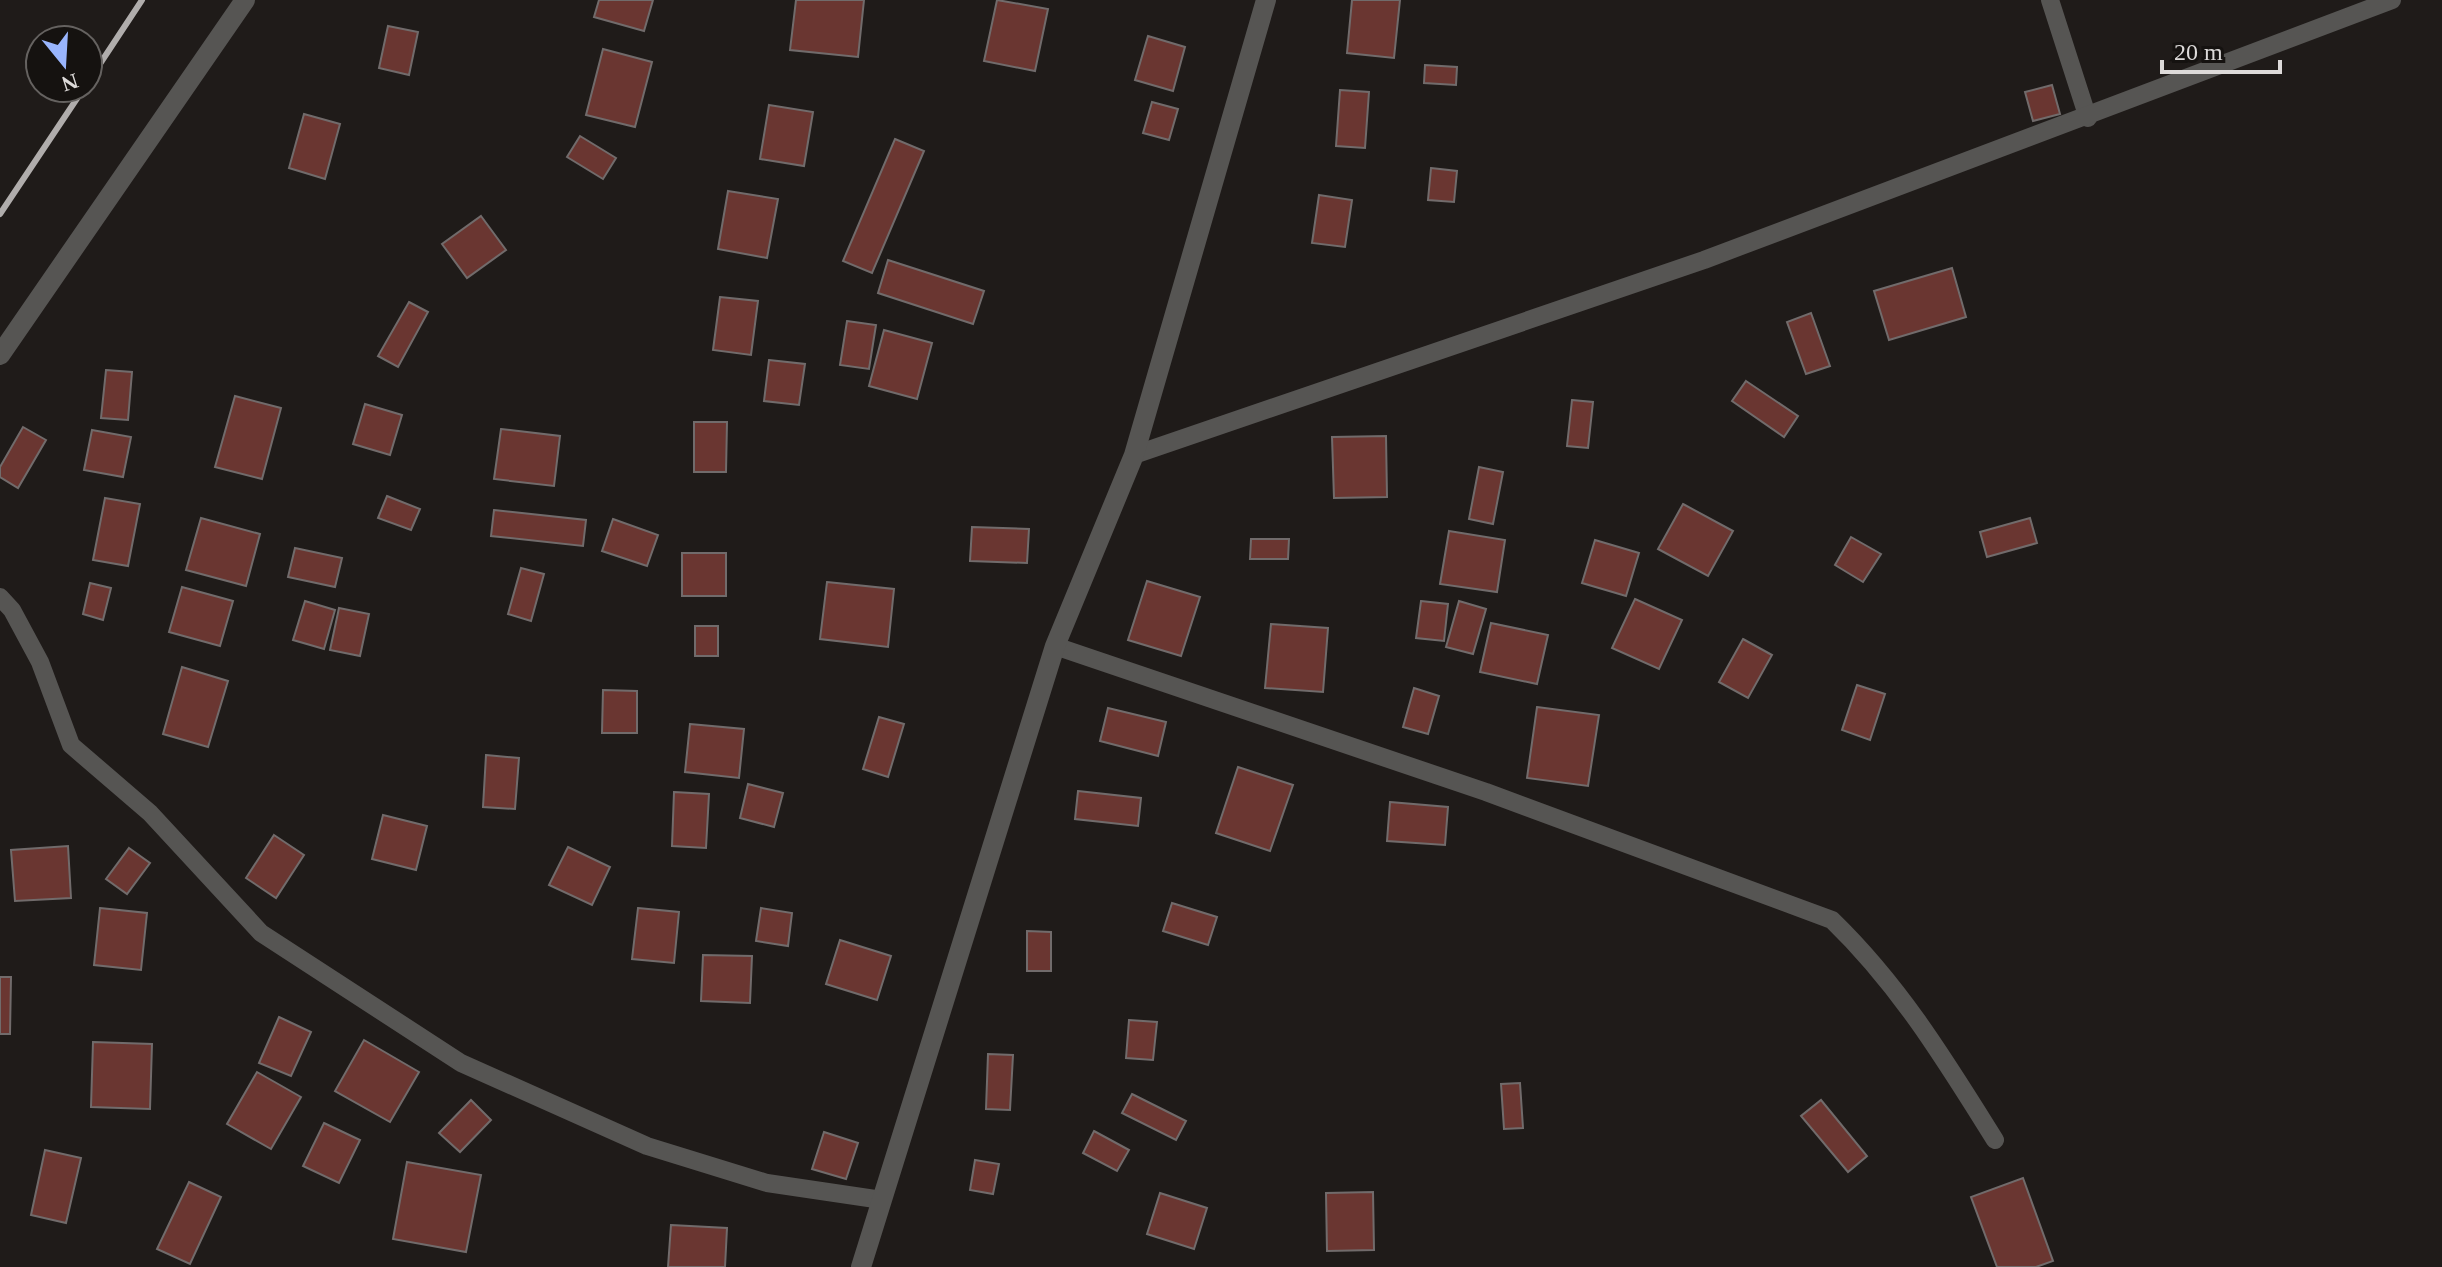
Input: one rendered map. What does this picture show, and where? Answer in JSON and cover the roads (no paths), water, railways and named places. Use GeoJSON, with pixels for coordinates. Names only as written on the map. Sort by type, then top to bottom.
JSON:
{"type":"FeatureCollection","features":[{"type":"Feature","properties":{"kind":"street"},"geometry":{"type":"LineString","coordinates":[[0,355],[245,0]]}},
{"type":"Feature","properties":{"kind":"street"},"geometry":{"type":"LineString","coordinates":[[861,1267],[1055,646],[1134,455],[1266,0]]}},
{"type":"Feature","properties":{"kind":"lane"},"geometry":{"type":"LineString","coordinates":[[2050,0],[2088,118]]}},
{"type":"Feature","properties":{"kind":"lane"},"geometry":{"type":"LineString","coordinates":[[1134,455],[1704,260],[2088,118],[2392,0]]}},
{"type":"Feature","properties":{"kind":"lane"},"geometry":{"type":"LineString","coordinates":[[0,597],[12,610],[40,662],[71,745],[150,813],[261,933],[461,1063],[647,1146],[767,1183],[882,1200]]}},
{"type":"Feature","properties":{"kind":"lane"},"geometry":{"type":"LineString","coordinates":[[1055,646],[1486,792],[1832,920],[1876,963],[1935,1044],[1995,1140]]}},
{"type":"Feature","properties":{"kind":"railway"},"geometry":{"type":"LineString","coordinates":[[104,58],[142,0]]}},
{"type":"Feature","properties":{"kind":"railway"},"geometry":{"type":"LineString","coordinates":[[0,214],[73,104]]}}]}
